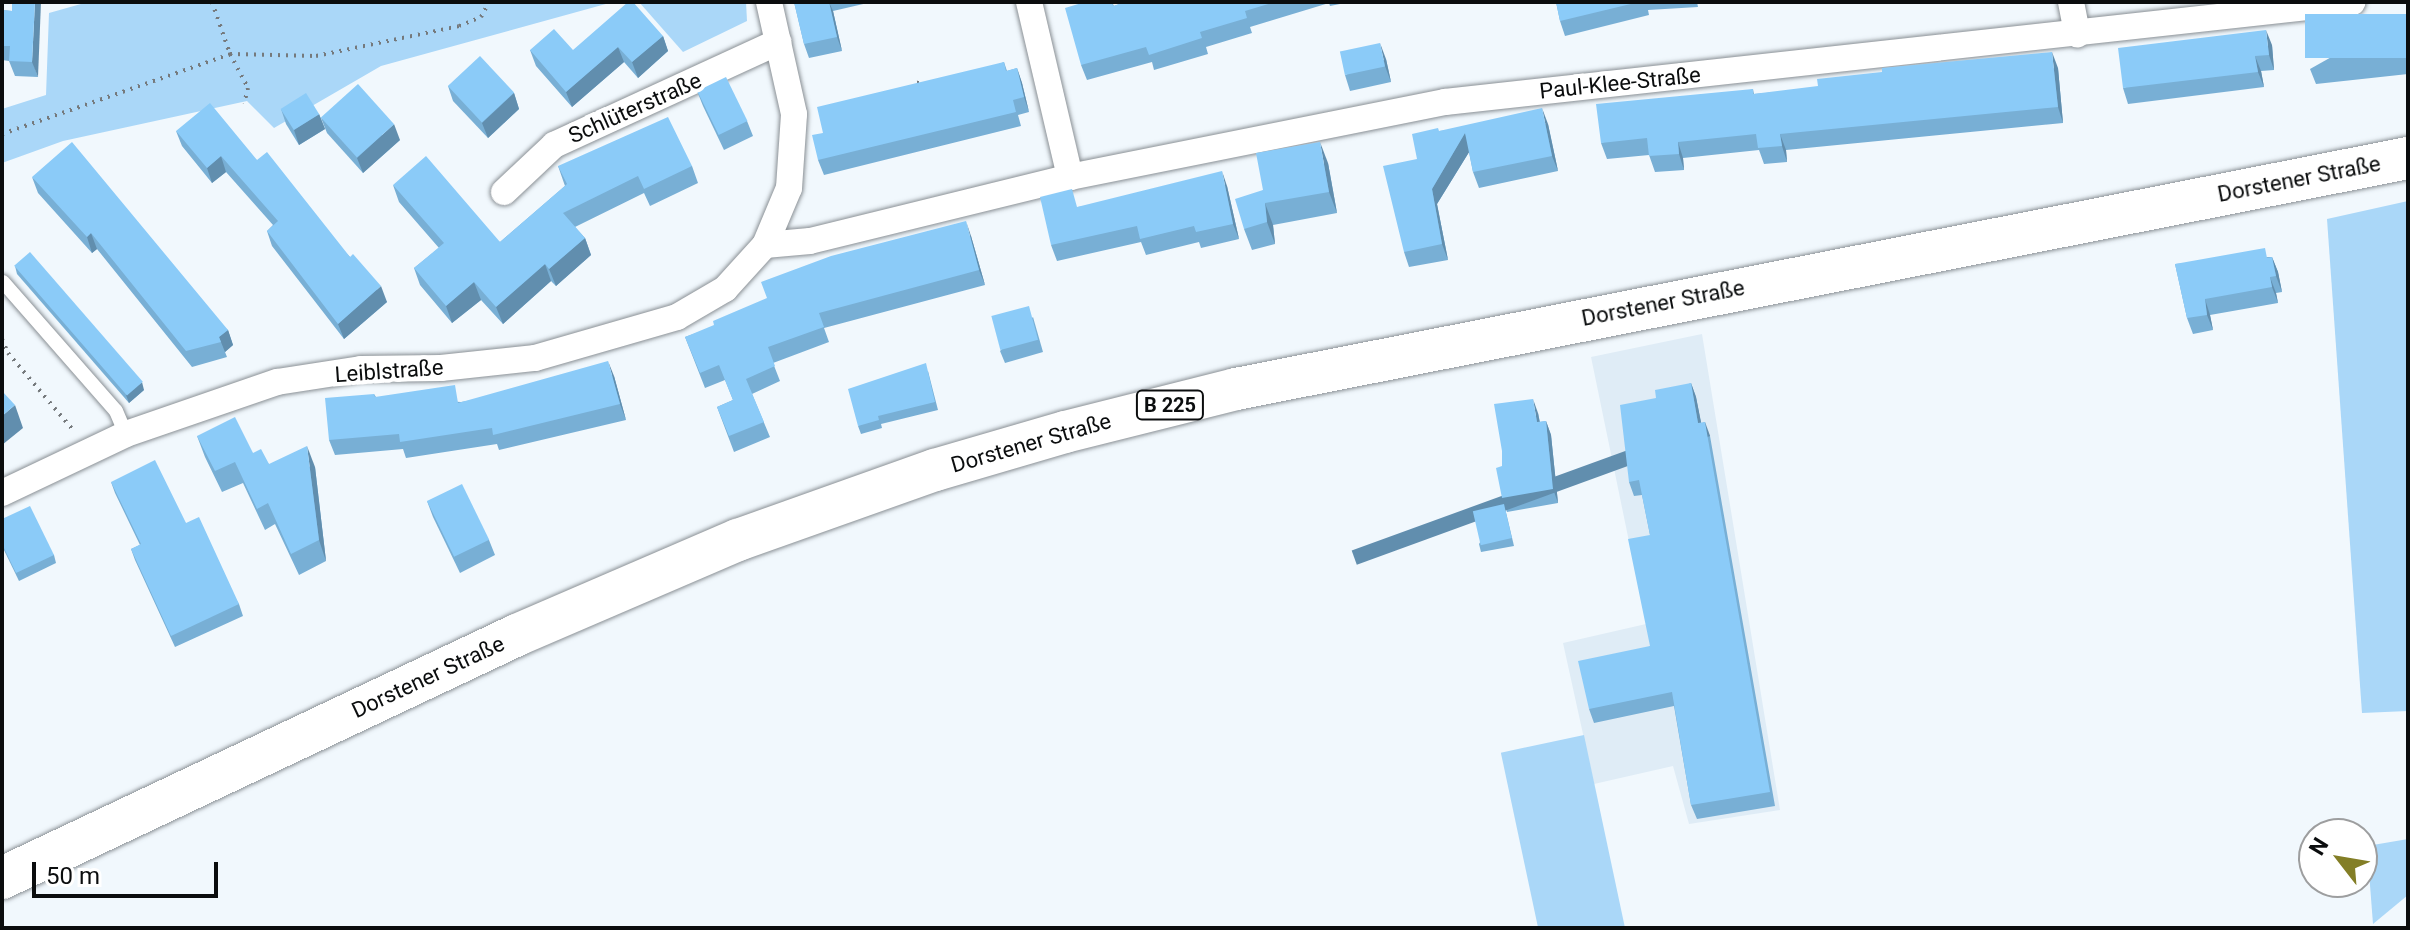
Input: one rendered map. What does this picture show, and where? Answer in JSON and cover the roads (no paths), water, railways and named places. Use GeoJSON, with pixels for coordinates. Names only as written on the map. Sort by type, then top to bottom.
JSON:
{"type":"FeatureCollection","features":[{"type":"Feature","properties":{"kind":"main road","name":"Dorstener Straße"},"geometry":{"type":"LineString","coordinates":[[2,878],[557,618],[738,540],[935,470],[1065,432],[1236,389],[2408,158]]}},
{"type":"Feature","properties":{"kind":"street","name":"Leiblstraße"},"geometry":{"type":"LineString","coordinates":[[2,493],[126,434],[277,382],[361,369],[441,368],[535,358],[601,342],[677,317],[725,289],[765,245],[789,188],[794,153],[794,114],[769,2]]}},
{"type":"Feature","properties":{"kind":"street"},"geometry":{"type":"LineString","coordinates":[[2071,2],[2077,34]]}},
{"type":"Feature","properties":{"kind":"street","name":"Paul-Klee-Straße"},"geometry":{"type":"LineString","coordinates":[[1070,177],[1445,102],[2353,2]]}},
{"type":"Feature","properties":{"kind":"street"},"geometry":{"type":"LineString","coordinates":[[765,245],[810,241],[1070,177],[1037,4]]}},
{"type":"Feature","properties":{"kind":"street","name":"Schlüterstraße"},"geometry":{"type":"LineString","coordinates":[[504,192],[554,145],[778,42]]}},
{"type":"Feature","properties":{"kind":"lane"},"geometry":{"type":"LineString","coordinates":[[3,282],[116,411],[126,434]]}}]}
